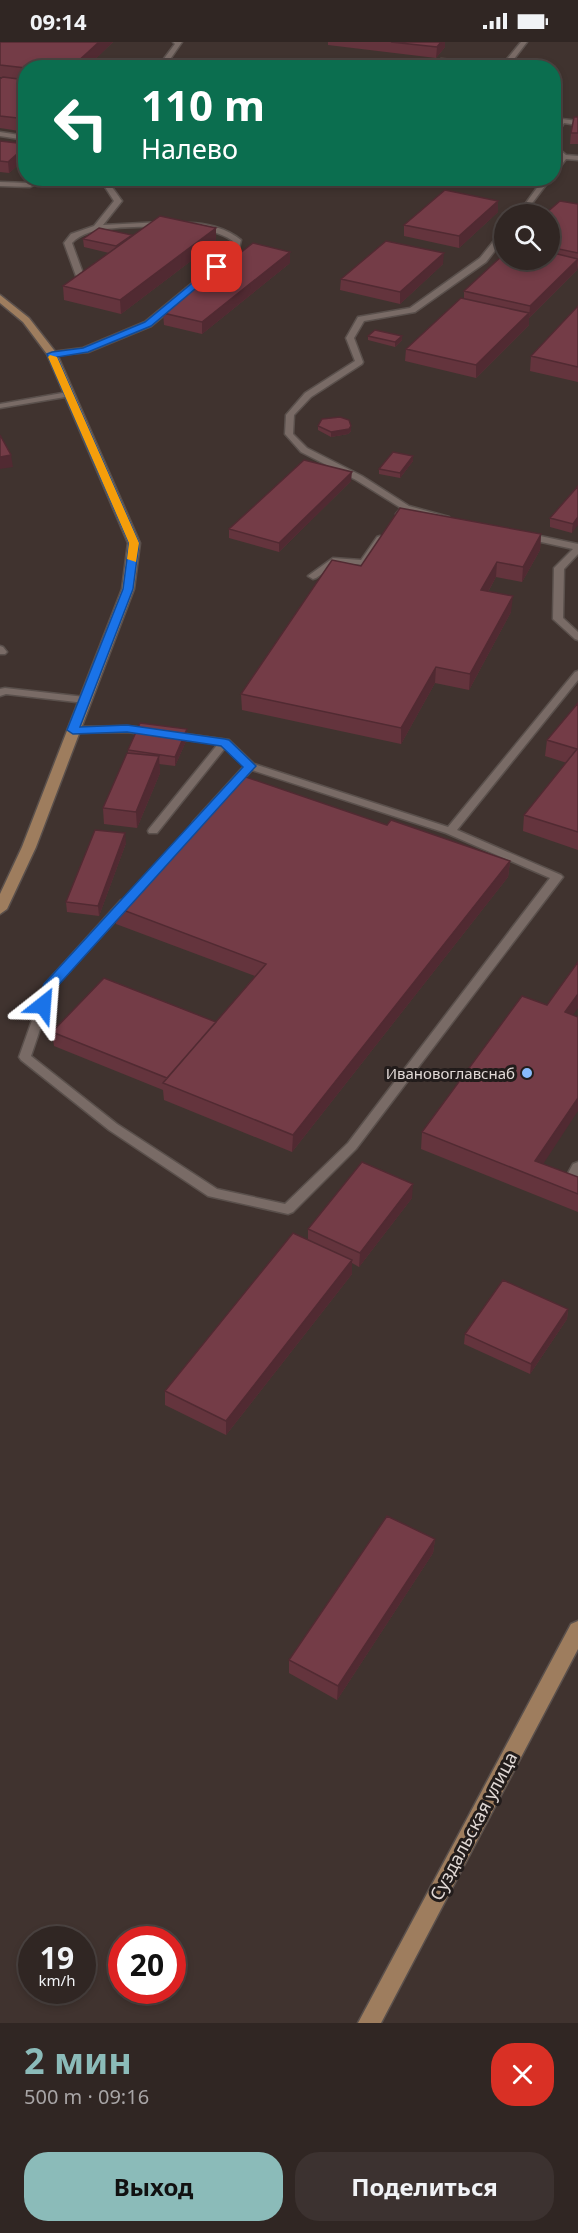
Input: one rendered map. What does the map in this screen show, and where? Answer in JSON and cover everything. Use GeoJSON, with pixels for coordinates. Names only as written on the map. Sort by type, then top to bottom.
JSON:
{"type":"FeatureCollection","features":[{"type":"Feature","properties":{"kind":"street"},"geometry":{"type":"LineString","coordinates":[[0,298],[26,320],[52,354],[134,543],[128,589],[29,847],[0,909]]}},
{"type":"Feature","properties":{"kind":"street","name":"Суздальская улица"},"geometry":{"type":"LineString","coordinates":[[369,2023],[578,1630]]}},
{"type":"Feature","properties":{"kind":"lane"},"geometry":{"type":"LineString","coordinates":[[166,60],[179,42],[176,42]]}},
{"type":"Feature","properties":{"kind":"lane"},"geometry":{"type":"LineString","coordinates":[[510,60],[524,42]]}},
{"type":"Feature","properties":{"kind":"lane"},"geometry":{"type":"LineString","coordinates":[[561,124],[578,123]]}},
{"type":"Feature","properties":{"kind":"lane"},"geometry":{"type":"LineString","coordinates":[[0,134],[18,137]]}},
{"type":"Feature","properties":{"kind":"lane"},"geometry":{"type":"LineString","coordinates":[[561,154],[564,157],[578,158]]}},
{"type":"Feature","properties":{"kind":"lane"},"geometry":{"type":"LineString","coordinates":[[561,161],[564,157]]}},
{"type":"Feature","properties":{"kind":"lane"},"geometry":{"type":"LineString","coordinates":[[0,184],[18,185]]}},
{"type":"Feature","properties":{"kind":"lane"},"geometry":{"type":"LineString","coordinates":[[97,228],[118,201],[107,186]]}},
{"type":"Feature","properties":{"kind":"lane"},"geometry":{"type":"LineString","coordinates":[[528,204],[542,186]]}},
{"type":"Feature","properties":{"kind":"lane"},"geometry":{"type":"LineString","coordinates":[[52,354],[85,350],[148,324],[234,253],[237,240],[224,231],[207,226],[175,224],[97,228],[74,236],[68,243],[80,276]]}},
{"type":"Feature","properties":{"kind":"lane"},"geometry":{"type":"LineString","coordinates":[[452,519],[406,508],[359,478],[304,450],[289,434],[290,415],[308,395],[359,362],[350,338],[361,319],[412,310],[483,260],[494,246]]}},
{"type":"Feature","properties":{"kind":"lane"},"geometry":{"type":"LineString","coordinates":[[0,406],[68,394]]}},
{"type":"Feature","properties":{"kind":"lane"},"geometry":{"type":"LineString","coordinates":[[391,524],[406,508]]}},
{"type":"Feature","properties":{"kind":"lane"},"geometry":{"type":"LineString","coordinates":[[313,576],[336,560],[363,563],[384,533]]}},
{"type":"Feature","properties":{"kind":"lane"},"geometry":{"type":"LineString","coordinates":[[521,535],[578,548]]}},
{"type":"Feature","properties":{"kind":"lane"},"geometry":{"type":"LineString","coordinates":[[578,548],[559,568],[558,619],[578,637]]}},
{"type":"Feature","properties":{"kind":"lane"},"geometry":{"type":"LineString","coordinates":[[450,831],[578,674]]}},
{"type":"Feature","properties":{"kind":"lane"},"geometry":{"type":"LineString","coordinates":[[0,693],[5,691],[85,700]]}},
{"type":"Feature","properties":{"kind":"lane"},"geometry":{"type":"LineString","coordinates":[[73,730],[127,729],[225,742],[250,766],[450,831],[557,877],[352,1146],[288,1209],[213,1193],[112,1127],[25,1057],[49,987],[137,890]]}},
{"type":"Feature","properties":{"kind":"lane"},"geometry":{"type":"LineString","coordinates":[[153,831],[225,742]]}},
{"type":"Feature","properties":{"kind":"lane"},"geometry":{"type":"LineString","coordinates":[[185,837],[250,766]]}},
{"type":"Feature","properties":{"kind":"lane"},"geometry":{"type":"LineString","coordinates":[[578,1167],[573,1175],[578,1178]]}},
{"type":"Feature","properties":{"kind":"building"},"geometry":{"type":"Polygon","coordinates":[[[0,42],[99,42],[79,60],[18,60],[18,67],[0,65],[0,42]]]}},
{"type":"Feature","properties":{"kind":"building"},"geometry":{"type":"Polygon","coordinates":[[[391,42],[441,42],[437,47],[391,42]]]}},
{"type":"Feature","properties":{"kind":"building"},"geometry":{"type":"Polygon","coordinates":[[[3,77],[18,79],[18,118],[0,116],[0,79],[3,77]]]}},
{"type":"Feature","properties":{"kind":"building"},"geometry":{"type":"Polygon","coordinates":[[[574,117],[578,117],[578,133],[571,133],[574,117]]]}},
{"type":"Feature","properties":{"kind":"building"},"geometry":{"type":"Polygon","coordinates":[[[0,141],[18,143],[18,153],[8,162],[0,161],[0,141]]]}},
{"type":"Feature","properties":{"kind":"building"},"geometry":{"type":"Polygon","coordinates":[[[445,190],[498,201],[459,236],[404,225],[445,190]]]}},
{"type":"Feature","properties":{"kind":"building"},"geometry":{"type":"Polygon","coordinates":[[[560,201],[578,204],[578,253],[560,249],[560,204],[557,204],[560,201]]]}},
{"type":"Feature","properties":{"kind":"building"},"geometry":{"type":"Polygon","coordinates":[[[160,216],[216,228],[120,300],[63,286],[160,216]]]}},
{"type":"Feature","properties":{"kind":"building"},"geometry":{"type":"Polygon","coordinates":[[[99,228],[132,235],[116,246],[83,239],[99,228]]]}},
{"type":"Feature","properties":{"kind":"building"},"geometry":{"type":"Polygon","coordinates":[[[386,241],[444,253],[400,292],[341,279],[386,241]]]}},
{"type":"Feature","properties":{"kind":"building"},"geometry":{"type":"Polygon","coordinates":[[[253,243],[290,252],[202,322],[163,313],[253,243]]]}},
{"type":"Feature","properties":{"kind":"building"},"geometry":{"type":"Polygon","coordinates":[[[560,255],[578,259],[530,306],[464,291],[494,263],[494,270],[560,270],[560,255]]]}},
{"type":"Feature","properties":{"kind":"building"},"geometry":{"type":"Polygon","coordinates":[[[461,298],[529,313],[476,365],[406,349],[461,298]]]}},
{"type":"Feature","properties":{"kind":"building"},"geometry":{"type":"Polygon","coordinates":[[[578,306],[578,367],[531,356],[578,306]]]}},
{"type":"Feature","properties":{"kind":"building"},"geometry":{"type":"Polygon","coordinates":[[[375,330],[402,336],[395,342],[368,336],[375,330]]]}},
{"type":"Feature","properties":{"kind":"building"},"geometry":{"type":"Polygon","coordinates":[[[340,417],[349,420],[351,426],[349,429],[331,432],[318,426],[322,419],[340,417]]]}},
{"type":"Feature","properties":{"kind":"building"},"geometry":{"type":"Polygon","coordinates":[[[0,435],[11,455],[0,457],[0,435]]]}},
{"type":"Feature","properties":{"kind":"building"},"geometry":{"type":"Polygon","coordinates":[[[393,452],[413,456],[400,473],[379,469],[393,452]]]}},
{"type":"Feature","properties":{"kind":"building"},"geometry":{"type":"Polygon","coordinates":[[[304,460],[352,472],[279,543],[229,529],[304,460]]]}},
{"type":"Feature","properties":{"kind":"building"},"geometry":{"type":"Polygon","coordinates":[[[578,486],[578,517],[573,524],[550,518],[578,486]]]}},
{"type":"Feature","properties":{"kind":"building"},"geometry":{"type":"Polygon","coordinates":[[[400,508],[541,534],[523,567],[497,562],[481,590],[513,596],[470,674],[436,667],[401,728],[241,694],[332,560],[361,566],[400,508]]]}},
{"type":"Feature","properties":{"kind":"building"},"geometry":{"type":"Polygon","coordinates":[[[578,703],[578,832],[524,815],[577,749],[547,740],[578,703]]]}},
{"type":"Feature","properties":{"kind":"building"},"geometry":{"type":"Polygon","coordinates":[[[140,723],[187,729],[175,757],[128,750],[140,723]]]}},
{"type":"Feature","properties":{"kind":"building"},"geometry":{"type":"Polygon","coordinates":[[[127,753],[159,756],[136,812],[103,808],[127,753]]]}},
{"type":"Feature","properties":{"kind":"building"},"geometry":{"type":"Polygon","coordinates":[[[243,776],[387,825],[391,820],[510,861],[293,1135],[163,1083],[266,964],[115,907],[243,776]]]}},
{"type":"Feature","properties":{"kind":"building"},"geometry":{"type":"Polygon","coordinates":[[[95,830],[125,833],[98,906],[66,902],[95,830]]]}},
{"type":"Feature","properties":{"kind":"building","name":"Ивановоглавснаб"},"geometry":{"type":"Polygon","coordinates":[[[578,962],[578,994],[565,1012],[578,1017],[578,1098],[535,1161],[578,1177],[578,1194],[422,1132],[522,996],[547,1005],[578,962]]]}},
{"type":"Feature","properties":{"kind":"building"},"geometry":{"type":"Polygon","coordinates":[[[104,978],[216,1022],[167,1078],[52,1032],[104,978]]]}},
{"type":"Feature","properties":{"kind":"building"},"geometry":{"type":"Polygon","coordinates":[[[362,1162],[413,1184],[360,1253],[308,1229],[362,1162]]]}},
{"type":"Feature","properties":{"kind":"building"},"geometry":{"type":"Polygon","coordinates":[[[293,1233],[352,1260],[226,1421],[165,1391],[293,1233]]]}},
{"type":"Feature","properties":{"kind":"building"},"geometry":{"type":"Polygon","coordinates":[[[503,1280],[568,1309],[531,1364],[465,1334],[503,1280]]]}},
{"type":"Feature","properties":{"kind":"building"},"geometry":{"type":"Polygon","coordinates":[[[387,1516],[435,1539],[338,1686],[289,1660],[387,1516]]]}},
{"type":"Feature","properties":{"kind":"slow traffic"},"geometry":{"type":"LineString","coordinates":[[53,357],[134,543],[132,559]]}},
{"type":"Feature","properties":{"kind":"place","name":"Ивановоглавснаб"},"geometry":{"type":"Point","coordinates":[527,1073]}},
{"type":"Feature","properties":{"kind":"route"},"geometry":{"type":"LineString","coordinates":[[43,1005],[49,987],[250,766],[225,742],[127,729],[73,730],[128,589],[134,543],[52,354],[85,350],[148,324],[217,267]]}}]}
